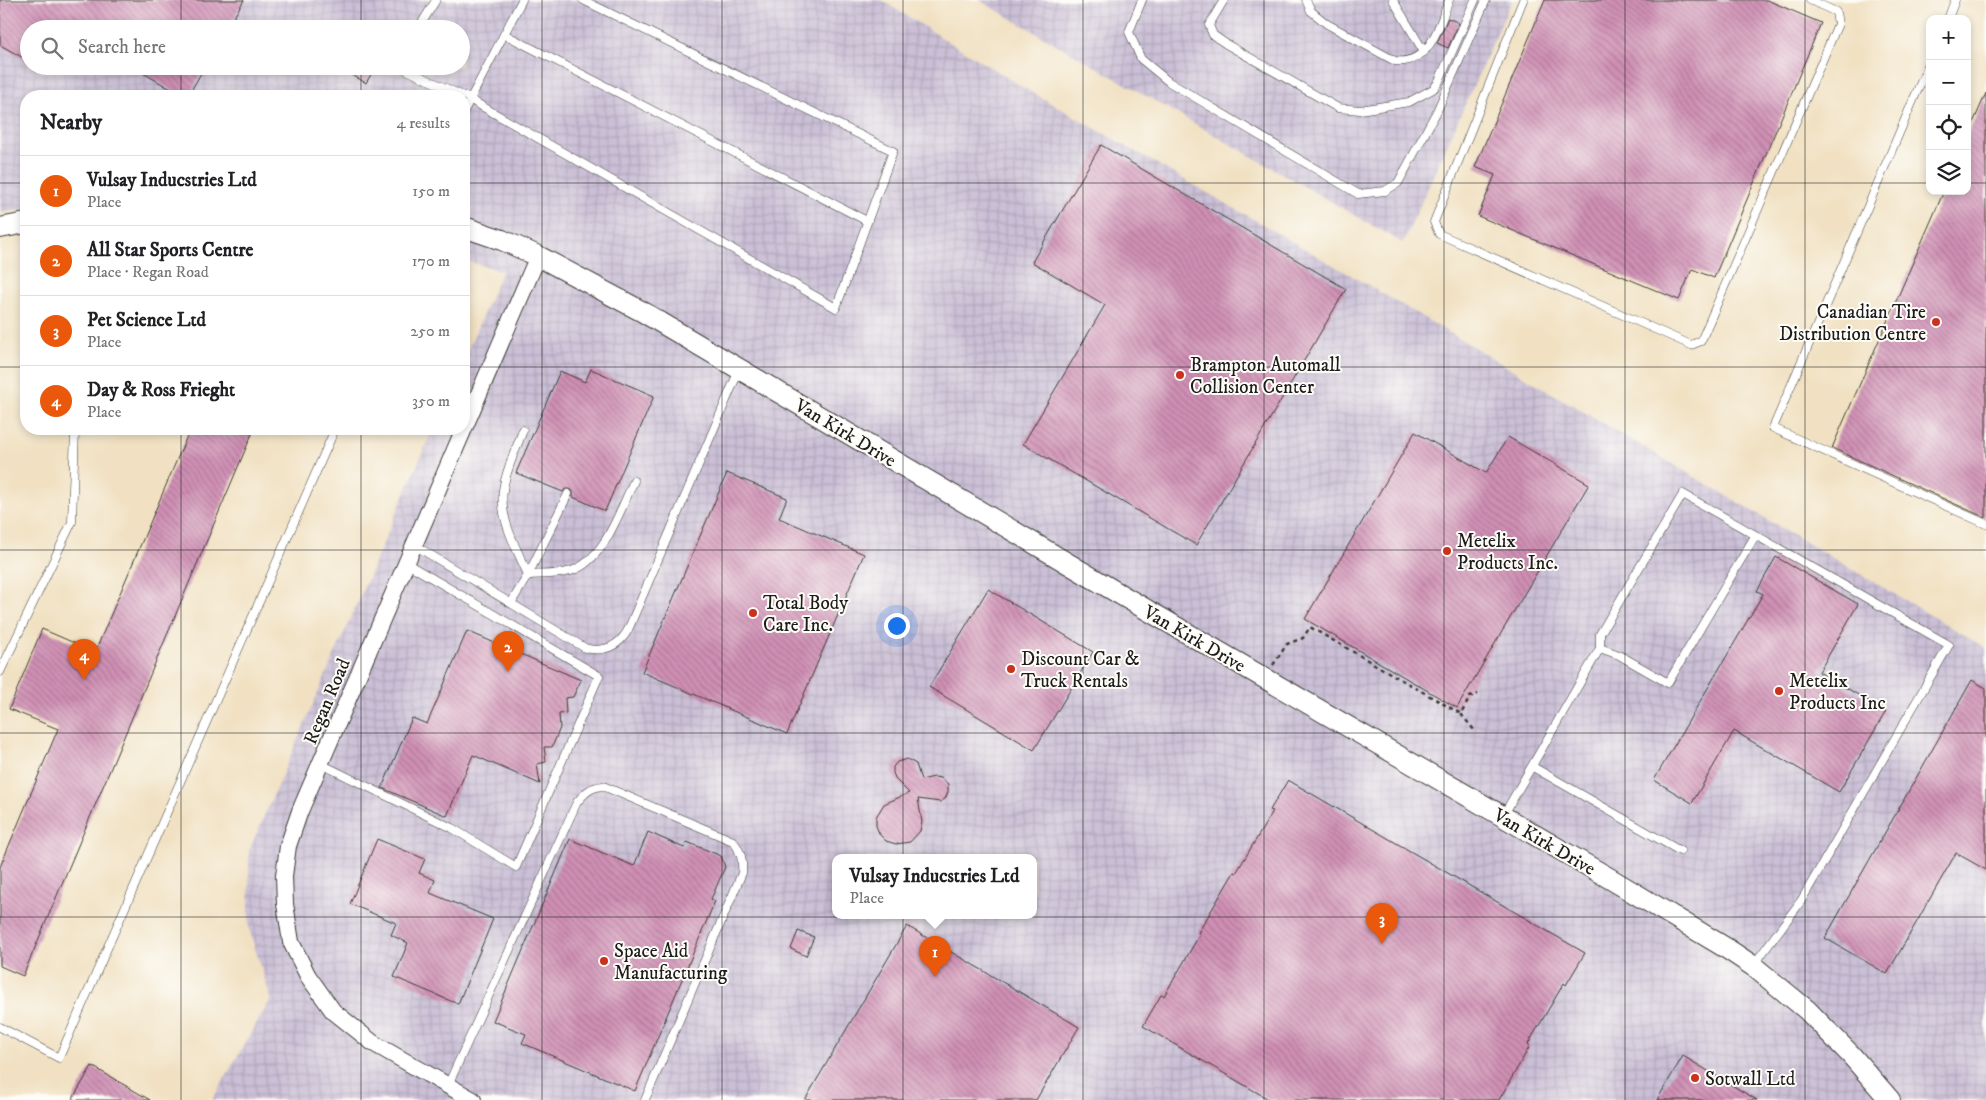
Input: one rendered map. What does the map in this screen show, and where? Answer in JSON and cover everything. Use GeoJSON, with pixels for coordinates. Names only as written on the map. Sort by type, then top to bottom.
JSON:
{"type":"FeatureCollection","features":[{"type":"Feature","properties":{"kind":"street"},"geometry":{"type":"LineString","coordinates":[[0,228],[20,224]]}},
{"type":"Feature","properties":{"kind":"street","name":"Van Kirk Drive"},"geometry":{"type":"LineString","coordinates":[[470,229],[502,240],[538,256],[643,312],[1123,596],[1626,888],[1753,966],[1807,1010],[1851,1055],[1890,1100]]}},
{"type":"Feature","properties":{"kind":"street","name":"Regan Road"},"geometry":{"type":"LineString","coordinates":[[470,414],[538,256]]}},
{"type":"Feature","properties":{"kind":"street","name":"Regan Road"},"geometry":{"type":"LineString","coordinates":[[461,435],[320,764],[288,846],[284,876],[285,904],[291,942],[308,976],[333,1012],[373,1043],[473,1100]]}},
{"type":"Feature","properties":{"kind":"lane"},"geometry":{"type":"LineString","coordinates":[[424,20],[436,0]]}},
{"type":"Feature","properties":{"kind":"lane"},"geometry":{"type":"LineString","coordinates":[[470,90],[522,0]]}},
{"type":"Feature","properties":{"kind":"lane"},"geometry":{"type":"LineString","coordinates":[[470,99],[836,308],[893,151],[583,0]]}},
{"type":"Feature","properties":{"kind":"lane"},"geometry":{"type":"LineString","coordinates":[[1142,0],[1129,32],[1141,58],[1169,82],[1358,194],[1385,191],[1398,183],[1438,111],[1486,0]]}},
{"type":"Feature","properties":{"kind":"lane"},"geometry":{"type":"LineString","coordinates":[[1224,0],[1209,25],[1213,35],[1338,108],[1360,110],[1409,102],[1433,89],[1438,83],[1476,0]]}},
{"type":"Feature","properties":{"kind":"lane"},"geometry":{"type":"LineString","coordinates":[[1306,0],[1310,12],[1327,24],[1394,61],[1403,62],[1411,60],[1424,52],[1432,42],[1449,0]]}},
{"type":"Feature","properties":{"kind":"lane"},"geometry":{"type":"LineString","coordinates":[[1393,0],[1424,52]]}},
{"type":"Feature","properties":{"kind":"lane"},"geometry":{"type":"LineString","coordinates":[[1523,0],[1434,222],[1439,234],[1691,345],[1701,341],[1838,24],[1836,12],[1810,0]]}},
{"type":"Feature","properties":{"kind":"lane"},"geometry":{"type":"LineString","coordinates":[[1950,15],[1956,0]]}},
{"type":"Feature","properties":{"kind":"lane"},"geometry":{"type":"LineString","coordinates":[[504,34],[868,221]]}},
{"type":"Feature","properties":{"kind":"lane"},"geometry":{"type":"LineString","coordinates":[[1926,69],[1774,428],[1986,524]]}},
{"type":"Feature","properties":{"kind":"lane"},"geometry":{"type":"LineString","coordinates":[[418,75],[451,90]]}},
{"type":"Feature","properties":{"kind":"lane"},"geometry":{"type":"LineString","coordinates":[[414,545],[585,648],[594,650],[605,649],[616,645],[623,639],[628,630],[739,369]]}},
{"type":"Feature","properties":{"kind":"lane"},"geometry":{"type":"LineString","coordinates":[[522,430],[508,469],[503,500],[508,528],[528,575]]}},
{"type":"Feature","properties":{"kind":"lane"},"geometry":{"type":"LineString","coordinates":[[0,672],[72,522],[75,435]]}},
{"type":"Feature","properties":{"kind":"lane"},"geometry":{"type":"LineString","coordinates":[[0,1027],[59,1058],[332,435]]}},
{"type":"Feature","properties":{"kind":"lane"},"geometry":{"type":"LineString","coordinates":[[528,575],[570,572],[588,563],[603,544],[612,528],[634,481]]}},
{"type":"Feature","properties":{"kind":"lane"},"geometry":{"type":"LineString","coordinates":[[511,603],[528,575],[568,494]]}},
{"type":"Feature","properties":{"kind":"lane"},"geometry":{"type":"LineString","coordinates":[[1503,816],[1600,648],[1600,634],[1683,494],[1949,645],[1801,901],[1753,966]]}},
{"type":"Feature","properties":{"kind":"lane"},"geometry":{"type":"LineString","coordinates":[[1600,648],[1619,655],[1668,683],[1755,536]]}},
{"type":"Feature","properties":{"kind":"lane"},"geometry":{"type":"LineString","coordinates":[[320,764],[452,828],[516,867],[598,676],[406,563]]}},
{"type":"Feature","properties":{"kind":"lane"},"geometry":{"type":"LineString","coordinates":[[1533,767],[1680,851]]}},
{"type":"Feature","properties":{"kind":"lane"},"geometry":{"type":"LineString","coordinates":[[448,1085],[577,802],[584,793],[594,786],[603,786],[733,840],[740,850],[743,862],[742,873],[644,1100]]}},
{"type":"Feature","properties":{"kind":"path"},"geometry":{"type":"LineString","coordinates":[[1264,678],[1287,644],[1303,638],[1310,627],[1461,714],[1475,731]]}},
{"type":"Feature","properties":{"kind":"path"},"geometry":{"type":"LineString","coordinates":[[1461,714],[1470,697],[1478,694]]}},
{"type":"Feature","properties":{"kind":"shaded area"},"geometry":{"type":"Polygon","coordinates":[[[0,0],[881,0],[1016,83],[1373,288],[1986,648],[1986,1100],[212,1100],[271,999],[249,929],[249,851],[430,435],[470,435],[470,344],[502,271],[470,262],[470,90],[20,90],[20,210],[0,213],[0,0]]]}},
{"type":"Feature","properties":{"kind":"shaded area"},"geometry":{"type":"Polygon","coordinates":[[[979,0],[1512,0],[1403,243],[979,0]]]}},
{"type":"Feature","properties":{"kind":"building"},"geometry":{"type":"Polygon","coordinates":[[[0,0],[244,0],[232,20],[20,20],[20,56],[0,45],[0,0]]]}},
{"type":"Feature","properties":{"kind":"building"},"geometry":{"type":"Polygon","coordinates":[[[1545,0],[1767,0],[1821,23],[1714,278],[1692,269],[1679,300],[1478,216],[1495,175],[1475,167],[1545,0]]]}},
{"type":"Feature","properties":{"kind":"building"},"geometry":{"type":"Polygon","coordinates":[[[1448,18],[1459,23],[1448,48],[1437,43],[1448,18]]]}},
{"type":"Feature","properties":{"kind":"building"},"geometry":{"type":"Polygon","coordinates":[[[147,75],[200,75],[191,90],[173,90],[147,75]]]}},
{"type":"Feature","properties":{"kind":"building"},"geometry":{"type":"Polygon","coordinates":[[[352,75],[371,75],[366,83],[352,75]]]}},
{"type":"Feature","properties":{"kind":"building","name":"Canadian Tire Distribution Centre"},"geometry":{"type":"Polygon","coordinates":[[[1986,93],[1986,518],[1832,448],[1942,195],[1971,195],[1971,128],[1986,93]]]}},
{"type":"Feature","properties":{"kind":"building","name":"Brampton Automall Collision Center"},"geometry":{"type":"Polygon","coordinates":[[[1101,145],[1346,289],[1196,545],[1023,444],[1105,305],[1032,262],[1101,145]]]}},
{"type":"Feature","properties":{"kind":"building"},"geometry":{"type":"Polygon","coordinates":[[[591,369],[654,396],[605,511],[573,497],[573,491],[570,489],[565,489],[563,492],[516,473],[560,371],[585,382],[591,369]]]}},
{"type":"Feature","properties":{"kind":"building","name":"Metelix Products Inc."},"geometry":{"type":"Polygon","coordinates":[[[1415,432],[1486,473],[1508,437],[1589,484],[1457,708],[1305,619],[1415,432]]]}},
{"type":"Feature","properties":{"kind":"building"},"geometry":{"type":"Polygon","coordinates":[[[187,435],[251,435],[23,976],[0,966],[0,867],[58,729],[9,709],[42,629],[95,652],[187,435]]]}},
{"type":"Feature","properties":{"kind":"building","name":"Total Body Care Inc."},"geometry":{"type":"Polygon","coordinates":[[[727,473],[787,498],[779,518],[864,554],[787,734],[642,672],[727,473]]]}},
{"type":"Feature","properties":{"kind":"building","name":"Metelix Products Inc"},"geometry":{"type":"Polygon","coordinates":[[[1776,557],[1858,604],[1819,672],[1886,711],[1839,792],[1734,731],[1692,803],[1654,780],[1763,594],[1757,591],[1776,557]]]}},
{"type":"Feature","properties":{"kind":"building","name":"Discount Car & Truck Rentals"},"geometry":{"type":"Polygon","coordinates":[[[988,589],[1093,652],[1034,750],[929,687],[988,589]]]}},
{"type":"Feature","properties":{"kind":"building"},"geometry":{"type":"Polygon","coordinates":[[[467,631],[581,680],[573,697],[565,698],[566,713],[559,714],[560,728],[552,747],[544,747],[546,762],[537,764],[540,784],[473,755],[447,816],[382,788],[412,718],[427,724],[467,631]]]}},
{"type":"Feature","properties":{"kind":"building"},"geometry":{"type":"Polygon","coordinates":[[[1972,680],[1986,688],[1986,870],[1956,853],[1887,974],[1825,938],[1972,680]]]}},
{"type":"Feature","properties":{"kind":"building"},"geometry":{"type":"Polygon","coordinates":[[[907,759],[916,764],[921,780],[934,777],[941,778],[948,784],[948,792],[945,799],[940,802],[918,799],[922,822],[920,831],[910,842],[896,844],[886,841],[880,835],[876,826],[876,817],[884,804],[909,793],[896,780],[893,773],[893,767],[897,762],[907,759]]]}},
{"type":"Feature","properties":{"kind":"building"},"geometry":{"type":"Polygon","coordinates":[[[1288,780],[1585,953],[1566,985],[1564,983],[1528,1044],[1530,1046],[1499,1100],[1270,1100],[1143,1026],[1161,995],[1164,996],[1200,934],[1198,933],[1273,811],[1270,810],[1288,780]]]}},
{"type":"Feature","properties":{"kind":"building","name":"Space Aid Manufacturing"},"geometry":{"type":"Polygon","coordinates":[[[648,832],[684,848],[687,842],[721,856],[725,867],[711,899],[715,901],[635,1091],[522,1043],[526,1034],[493,1021],[570,839],[634,866],[648,832]]]}},
{"type":"Feature","properties":{"kind":"building"},"geometry":{"type":"Polygon","coordinates":[[[377,839],[425,859],[419,873],[435,880],[430,893],[493,919],[458,1004],[394,977],[408,943],[391,935],[396,923],[350,904],[377,839]]]}},
{"type":"Feature","properties":{"kind":"building"},"geometry":{"type":"Polygon","coordinates":[[[907,926],[1079,1027],[1036,1100],[805,1100],[907,926]]]}},
{"type":"Feature","properties":{"kind":"building"},"geometry":{"type":"Polygon","coordinates":[[[798,931],[814,937],[806,956],[791,949],[798,931]]]}},
{"type":"Feature","properties":{"kind":"building","name":"Sotwall Ltd"},"geometry":{"type":"Polygon","coordinates":[[[1683,1056],[1757,1100],[1657,1100],[1683,1056]]]}},
{"type":"Feature","properties":{"kind":"building"},"geometry":{"type":"Polygon","coordinates":[[[92,1066],[150,1100],[72,1100],[92,1066]]]}},
{"type":"Feature","properties":{"kind":"place","name":"Canadian Tire Distribution Centre"},"geometry":{"type":"Point","coordinates":[1936,322]}},
{"type":"Feature","properties":{"kind":"place","name":"Brampton Automall Collision Center"},"geometry":{"type":"Point","coordinates":[1180,375]}},
{"type":"Feature","properties":{"kind":"place","name":"Metelix Products Inc."},"geometry":{"type":"Point","coordinates":[1447,551]}},
{"type":"Feature","properties":{"kind":"place","name":"Total Body Care Inc."},"geometry":{"type":"Point","coordinates":[753,613]}},
{"type":"Feature","properties":{"kind":"place","name":"Discount Car & Truck Rentals"},"geometry":{"type":"Point","coordinates":[1011,669]}},
{"type":"Feature","properties":{"kind":"place","name":"All Star Sports Centre"},"geometry":{"type":"Point","coordinates":[508,672]}},
{"type":"Feature","properties":{"kind":"place","name":"Day & Ross Frieght"},"geometry":{"type":"Point","coordinates":[84,680]}},
{"type":"Feature","properties":{"kind":"place","name":"Metelix Products Inc"},"geometry":{"type":"Point","coordinates":[1779,691]}},
{"type":"Feature","properties":{"kind":"place","name":"Pet Science Ltd"},"geometry":{"type":"Point","coordinates":[1382,944]}},
{"type":"Feature","properties":{"kind":"place","name":"Space Aid Manufacturing"},"geometry":{"type":"Point","coordinates":[604,961]}},
{"type":"Feature","properties":{"kind":"place","name":"Vulsay Inducstries Ltd"},"geometry":{"type":"Point","coordinates":[935,977]}},
{"type":"Feature","properties":{"kind":"place","name":"Sotwall Ltd"},"geometry":{"type":"Point","coordinates":[1695,1078]}}]}
